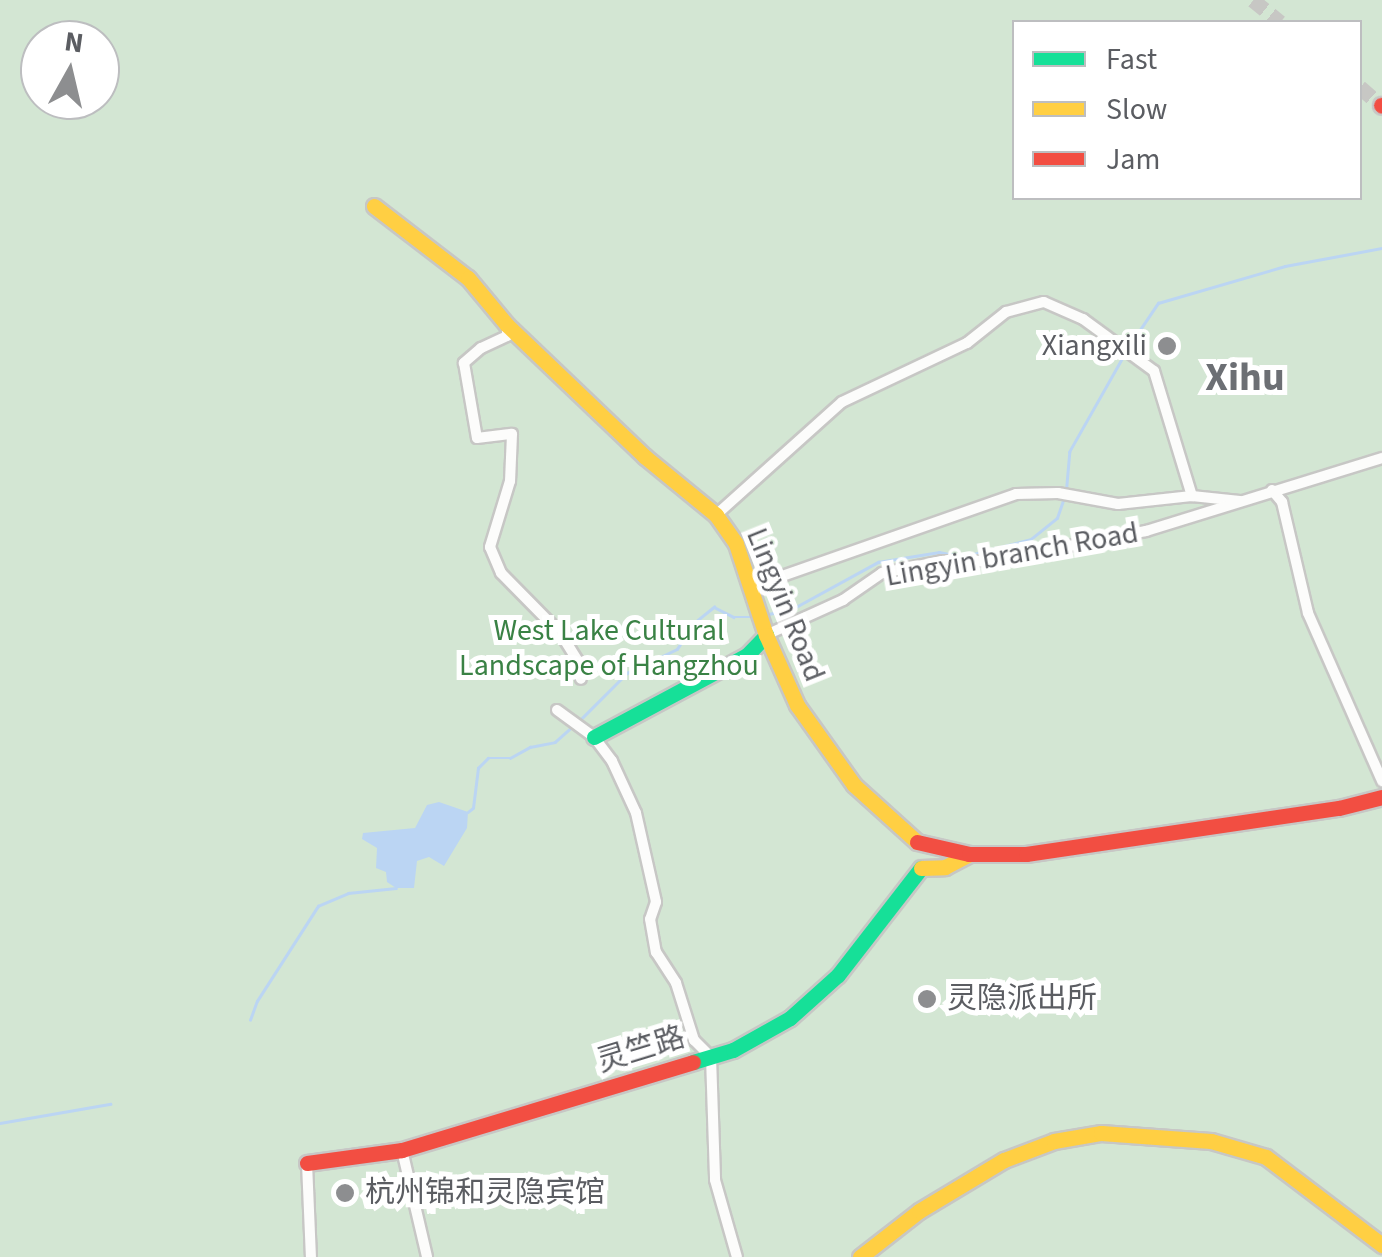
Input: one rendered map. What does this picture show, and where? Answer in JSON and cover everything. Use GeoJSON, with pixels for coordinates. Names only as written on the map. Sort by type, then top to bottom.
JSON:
{"type":"FeatureCollection","features":[{"type":"Feature","properties":{"kind":"street","name":"Lingyin Road"},"geometry":{"type":"LineString","coordinates":[[374,206],[468,278],[507,325],[644,456],[716,514],[736,544],[765,632],[797,705],[854,785],[918,842],[969,854],[1026,854],[1338,808],[1382,797]]}},
{"type":"Feature","properties":{"kind":"street"},"geometry":{"type":"LineString","coordinates":[[716,514],[842,402],[967,342],[1022,305],[1044,302],[1064,308],[1154,370],[1192,496]]}},
{"type":"Feature","properties":{"kind":"street"},"geometry":{"type":"LineString","coordinates":[[507,325],[507,336],[481,348],[464,362],[478,438],[512,434],[515,458],[490,547],[501,573],[562,634],[578,661],[582,679]]}},
{"type":"Feature","properties":{"kind":"street","name":"Lingyin branch Road"},"geometry":{"type":"LineString","coordinates":[[765,632],[842,600],[882,573],[942,561],[994,561],[1110,539],[1382,458]]}},
{"type":"Feature","properties":{"kind":"street"},"geometry":{"type":"LineString","coordinates":[[1272,490],[1282,502],[1308,612],[1382,781]]}},
{"type":"Feature","properties":{"kind":"street"},"geometry":{"type":"LineString","coordinates":[[748,582],[768,580],[990,500],[1058,493],[1118,504],[1192,496],[1240,501]]}},
{"type":"Feature","properties":{"kind":"street"},"geometry":{"type":"LineString","coordinates":[[587,733],[747,655],[765,632]]}},
{"type":"Feature","properties":{"kind":"street"},"geometry":{"type":"LineString","coordinates":[[558,710],[587,733],[612,761],[636,814],[656,902],[650,919],[656,952],[676,983],[694,1040],[711,1057],[715,1180],[737,1257]]}},
{"type":"Feature","properties":{"kind":"street"},"geometry":{"type":"LineString","coordinates":[[918,842],[920,868],[945,868],[969,854]]}},
{"type":"Feature","properties":{"kind":"street","name":"灵竺路"},"geometry":{"type":"LineString","coordinates":[[307,1164],[402,1150],[733,1050],[805,1005],[838,975],[920,868]]}},
{"type":"Feature","properties":{"kind":"street"},"geometry":{"type":"LineString","coordinates":[[860,1257],[919,1211],[1004,1160],[1054,1141],[1101,1133],[1211,1141],[1266,1157],[1382,1246]]}},
{"type":"Feature","properties":{"kind":"street"},"geometry":{"type":"LineString","coordinates":[[402,1150],[427,1257]]}},
{"type":"Feature","properties":{"kind":"street"},"geometry":{"type":"LineString","coordinates":[[307,1164],[311,1257]]}},
{"type":"Feature","properties":{"kind":"green space","name":"West Lake Cultural Landscape of Hangzhou"},"geometry":{"type":"Polygon","coordinates":[[[0,0],[1382,0],[1382,1257],[0,1257],[0,0]]]}},
{"type":"Feature","properties":{"kind":"water"},"geometry":{"type":"Polygon","coordinates":[[[439,802],[468,812],[467,828],[444,866],[429,857],[417,861],[414,888],[396,888],[387,882],[386,872],[376,868],[377,848],[362,839],[363,833],[415,828],[427,805],[439,802]]]}},
{"type":"Feature","properties":{"kind":"waterway"},"geometry":{"type":"LineString","coordinates":[[1129,346],[1158,303],[1285,266],[1382,248]]}},
{"type":"Feature","properties":{"kind":"waterway"},"geometry":{"type":"LineString","coordinates":[[1066,490],[1069,452],[1125,353]]}},
{"type":"Feature","properties":{"kind":"waterway"},"geometry":{"type":"LineString","coordinates":[[966,556],[1031,539],[1057,518],[1064,498]]}},
{"type":"Feature","properties":{"kind":"waterway"},"geometry":{"type":"LineString","coordinates":[[765,615],[794,608],[878,562],[939,552],[959,556]]}},
{"type":"Feature","properties":{"kind":"waterway"},"geometry":{"type":"LineString","coordinates":[[579,721],[627,673],[677,649],[694,623],[714,607],[734,617],[753,617]]}},
{"type":"Feature","properties":{"kind":"waterway"},"geometry":{"type":"LineString","coordinates":[[468,812],[473,808],[478,768],[488,758],[510,758],[530,747],[555,742],[573,726]]}},
{"type":"Feature","properties":{"kind":"waterway"},"geometry":{"type":"LineString","coordinates":[[250,1020],[257,1001],[318,906],[348,893],[396,888]]}},
{"type":"Feature","properties":{"kind":"waterway"},"geometry":{"type":"LineString","coordinates":[[0,1123],[110,1104]]}},
{"type":"Feature","properties":{"kind":"tunnel"},"geometry":{"type":"LineString","coordinates":[[1253,0],[1278,20]]}},
{"type":"Feature","properties":{"kind":"tunnel"},"geometry":{"type":"LineString","coordinates":[[1362,89],[1381,105]]}},
{"type":"Feature","properties":{"kind":"traffic: fast"},"geometry":{"type":"LineString","coordinates":[[594,737],[747,655],[766,635]]}},
{"type":"Feature","properties":{"kind":"traffic: fast"},"geometry":{"type":"LineString","coordinates":[[693,1062],[733,1050],[790,1018],[838,975],[921,868]]}},
{"type":"Feature","properties":{"kind":"traffic: slow"},"geometry":{"type":"LineString","coordinates":[[374,206],[468,278],[507,325],[644,456],[716,515],[736,544],[766,635],[797,705],[854,785],[917,842]]}},
{"type":"Feature","properties":{"kind":"traffic: slow"},"geometry":{"type":"LineString","coordinates":[[921,868],[945,867],[969,854]]}},
{"type":"Feature","properties":{"kind":"traffic: slow"},"geometry":{"type":"LineString","coordinates":[[860,1257],[919,1211],[1004,1160],[1054,1141],[1101,1133],[1211,1141],[1266,1157],[1382,1245]]}},
{"type":"Feature","properties":{"kind":"traffic: jam"},"geometry":{"type":"LineString","coordinates":[[917,842],[969,854],[1026,854],[1339,808],[1382,797]]}},
{"type":"Feature","properties":{"kind":"traffic: jam"},"geometry":{"type":"LineString","coordinates":[[307,1163],[402,1150],[693,1062]]}},
{"type":"Feature","properties":{"kind":"place","name":"Xiangxili"},"geometry":{"type":"Point","coordinates":[1167,346]}},
{"type":"Feature","properties":{"kind":"place","name":"灵隐派出所"},"geometry":{"type":"Point","coordinates":[927,999]}},
{"type":"Feature","properties":{"kind":"place","name":"杭州锦和灵隐宾馆"},"geometry":{"type":"Point","coordinates":[345,1193]}},
{"type":"Feature","properties":{"kind":"district","name":"Xihu"},"geometry":{"type":"Point","coordinates":[1245,378]}}]}
